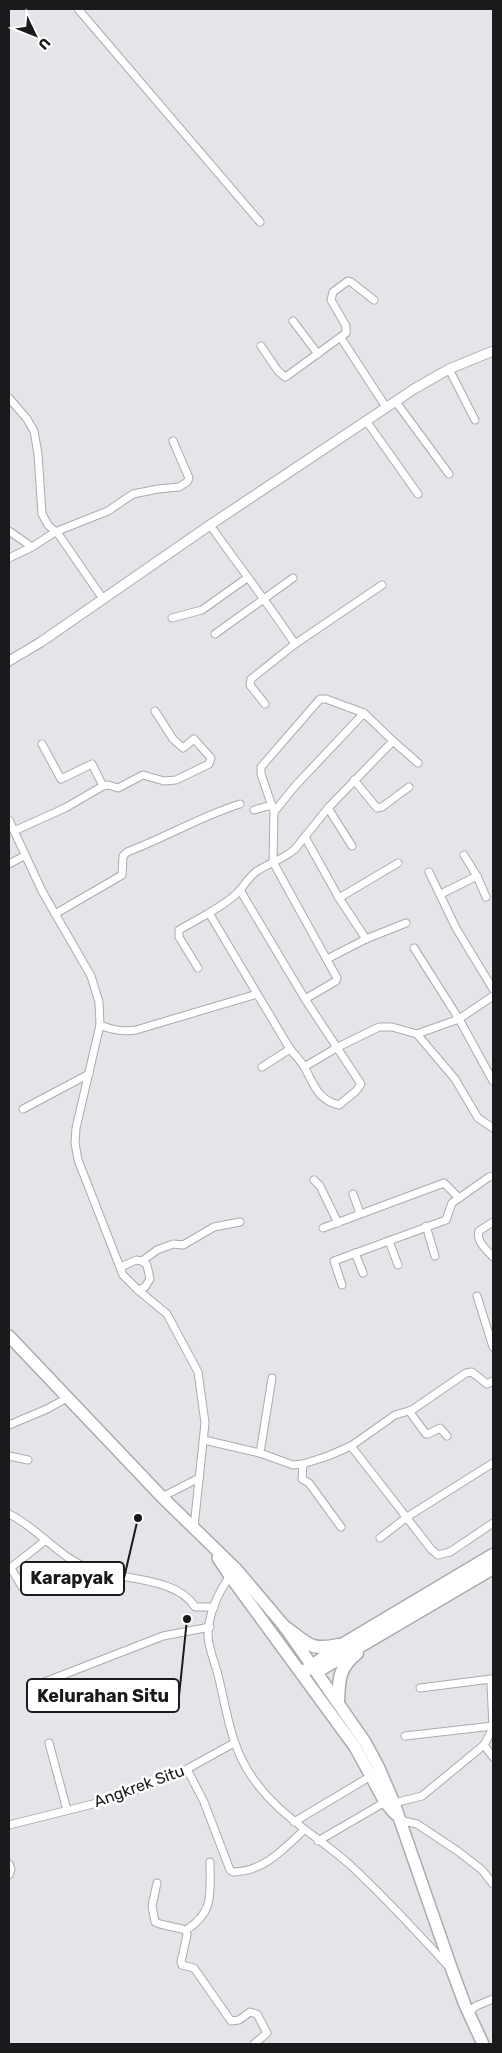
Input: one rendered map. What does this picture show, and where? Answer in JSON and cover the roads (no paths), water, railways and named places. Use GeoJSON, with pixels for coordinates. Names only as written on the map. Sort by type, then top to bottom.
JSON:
{"type":"FeatureCollection","features":[{"type":"Feature","properties":{"kind":"highway"},"geometry":{"type":"LineString","coordinates":[[9,1336],[162,1497],[194,1527],[234,1573],[309,1672],[338,1702],[378,1766],[388,1803]]}},
{"type":"Feature","properties":{"kind":"highway"},"geometry":{"type":"LineString","coordinates":[[309,1672],[342,1645],[493,1555]]}},
{"type":"Feature","properties":{"kind":"highway"},"geometry":{"type":"LineString","coordinates":[[309,1672],[493,1568]]}},
{"type":"Feature","properties":{"kind":"highway"},"geometry":{"type":"LineString","coordinates":[[234,1573],[285,1627],[309,1645],[321,1649],[342,1645]]}},
{"type":"Feature","properties":{"kind":"highway"},"geometry":{"type":"LineString","coordinates":[[285,1627],[370,1776],[399,1819],[452,1970],[483,2044]]}},
{"type":"Feature","properties":{"kind":"highway"},"geometry":{"type":"LineString","coordinates":[[338,1702],[339,1676],[347,1661],[389,1628]]}},
{"type":"Feature","properties":{"kind":"street"},"geometry":{"type":"LineString","coordinates":[[78,9],[260,222]]}},
{"type":"Feature","properties":{"kind":"street"},"geometry":{"type":"LineString","coordinates":[[261,346],[278,371],[285,377],[341,338],[346,332],[347,328],[331,300],[333,292],[346,282],[352,282],[374,300]]}},
{"type":"Feature","properties":{"kind":"street"},"geometry":{"type":"LineString","coordinates":[[293,321],[318,354]]}},
{"type":"Feature","properties":{"kind":"street"},"geometry":{"type":"LineString","coordinates":[[341,338],[386,407]]}},
{"type":"Feature","properties":{"kind":"street"},"geometry":{"type":"LineString","coordinates":[[9,661],[41,642],[210,525],[386,407],[449,369],[493,351]]}},
{"type":"Feature","properties":{"kind":"street"},"geometry":{"type":"LineString","coordinates":[[449,369],[475,420]]}},
{"type":"Feature","properties":{"kind":"street"},"geometry":{"type":"LineString","coordinates":[[9,398],[27,419],[34,431],[38,454],[42,514],[48,526],[55,532],[103,599]]}},
{"type":"Feature","properties":{"kind":"street"},"geometry":{"type":"LineString","coordinates":[[396,402],[450,474]]}},
{"type":"Feature","properties":{"kind":"street"},"geometry":{"type":"LineString","coordinates":[[366,422],[418,494]]}},
{"type":"Feature","properties":{"kind":"street"},"geometry":{"type":"LineString","coordinates":[[9,558],[32,547],[55,532],[108,511],[133,494],[179,487],[189,478],[173,441]]}},
{"type":"Feature","properties":{"kind":"street"},"geometry":{"type":"LineString","coordinates":[[210,525],[247,578],[265,599],[295,644]]}},
{"type":"Feature","properties":{"kind":"street"},"geometry":{"type":"LineString","coordinates":[[9,532],[32,547]]}},
{"type":"Feature","properties":{"kind":"street"},"geometry":{"type":"LineString","coordinates":[[172,618],[202,610],[247,578]]}},
{"type":"Feature","properties":{"kind":"street"},"geometry":{"type":"LineString","coordinates":[[215,634],[293,578]]}},
{"type":"Feature","properties":{"kind":"street"},"geometry":{"type":"LineString","coordinates":[[265,704],[250,685],[251,679],[295,644],[382,585]]}},
{"type":"Feature","properties":{"kind":"street"},"geometry":{"type":"LineString","coordinates":[[305,1000],[336,981],[337,978],[273,862],[273,809],[261,774],[261,767],[317,701],[326,699],[364,713],[418,763]]}},
{"type":"Feature","properties":{"kind":"street"},"geometry":{"type":"LineString","coordinates":[[14,831],[65,808],[102,786],[120,787],[144,775],[164,781],[176,780],[209,764],[211,758],[194,739],[183,748],[173,739],[155,711]]}},
{"type":"Feature","properties":{"kind":"street"},"geometry":{"type":"LineString","coordinates":[[258,809],[273,809],[364,713]]}},
{"type":"Feature","properties":{"kind":"street"},"geometry":{"type":"LineString","coordinates":[[198,968],[179,937],[179,930],[209,913],[240,890],[248,878],[292,852],[328,808],[393,741]]}},
{"type":"Feature","properties":{"kind":"street"},"geometry":{"type":"LineString","coordinates":[[42,744],[61,778],[92,764],[102,786]]}},
{"type":"Feature","properties":{"kind":"street"},"geometry":{"type":"LineString","coordinates":[[354,780],[378,808],[409,787]]}},
{"type":"Feature","properties":{"kind":"street"},"geometry":{"type":"LineString","coordinates":[[55,914],[122,875],[123,856],[127,852],[163,838],[218,811],[240,804]]}},
{"type":"Feature","properties":{"kind":"street"},"geometry":{"type":"LineString","coordinates":[[328,808],[352,846]]}},
{"type":"Feature","properties":{"kind":"street"},"geometry":{"type":"LineString","coordinates":[[9,820],[24,856],[90,976],[99,1002],[100,1025],[76,1128],[75,1144],[78,1160],[123,1275],[167,1314],[198,1372],[203,1405],[204,1440],[194,1527]]}},
{"type":"Feature","properties":{"kind":"street"},"geometry":{"type":"LineString","coordinates":[[305,837],[339,898],[366,939]]}},
{"type":"Feature","properties":{"kind":"street"},"geometry":{"type":"LineString","coordinates":[[9,864],[24,856]]}},
{"type":"Feature","properties":{"kind":"street"},"geometry":{"type":"LineString","coordinates":[[464,856],[477,876],[486,897]]}},
{"type":"Feature","properties":{"kind":"street"},"geometry":{"type":"LineString","coordinates":[[339,898],[398,863]]}},
{"type":"Feature","properties":{"kind":"street"},"geometry":{"type":"LineString","coordinates":[[429,872],[456,928],[493,989]]}},
{"type":"Feature","properties":{"kind":"street"},"geometry":{"type":"LineString","coordinates":[[441,894],[477,876]]}},
{"type":"Feature","properties":{"kind":"street"},"geometry":{"type":"LineString","coordinates":[[209,913],[290,1049],[304,1067],[315,1090],[334,1104],[339,1105],[356,1091],[361,1084],[305,1000],[240,890]]}},
{"type":"Feature","properties":{"kind":"street"},"geometry":{"type":"LineString","coordinates":[[327,959],[366,939],[406,923]]}},
{"type":"Feature","properties":{"kind":"street"},"geometry":{"type":"LineString","coordinates":[[414,948],[459,1019],[493,1081]]}},
{"type":"Feature","properties":{"kind":"street"},"geometry":{"type":"LineString","coordinates":[[100,1025],[125,1032],[136,1030],[257,994]]}},
{"type":"Feature","properties":{"kind":"street"},"geometry":{"type":"LineString","coordinates":[[304,1067],[338,1047],[385,1026],[417,1034],[459,1019],[493,996]]}},
{"type":"Feature","properties":{"kind":"street"},"geometry":{"type":"LineString","coordinates":[[417,1034],[455,1079],[478,1118],[493,1128]]}},
{"type":"Feature","properties":{"kind":"street"},"geometry":{"type":"LineString","coordinates":[[262,1067],[290,1049]]}},
{"type":"Feature","properties":{"kind":"street"},"geometry":{"type":"LineString","coordinates":[[23,1109],[89,1074]]}},
{"type":"Feature","properties":{"kind":"street"},"geometry":{"type":"LineString","coordinates":[[342,1285],[334,1262],[446,1220],[452,1203],[493,1176]]}},
{"type":"Feature","properties":{"kind":"street"},"geometry":{"type":"LineString","coordinates":[[314,1180],[320,1186],[338,1223]]}},
{"type":"Feature","properties":{"kind":"street"},"geometry":{"type":"LineString","coordinates":[[323,1228],[444,1183],[459,1198]]}},
{"type":"Feature","properties":{"kind":"street"},"geometry":{"type":"LineString","coordinates":[[353,1194],[360,1214]]}},
{"type":"Feature","properties":{"kind":"street"},"geometry":{"type":"LineString","coordinates":[[142,1261],[156,1250],[173,1244],[183,1245],[214,1227],[240,1222]]}},
{"type":"Feature","properties":{"kind":"street"},"geometry":{"type":"LineString","coordinates":[[493,1222],[478,1234],[479,1241],[493,1257]]}},
{"type":"Feature","properties":{"kind":"street"},"geometry":{"type":"LineString","coordinates":[[426,1226],[435,1256]]}},
{"type":"Feature","properties":{"kind":"street"},"geometry":{"type":"LineString","coordinates":[[389,1241],[398,1265]]}},
{"type":"Feature","properties":{"kind":"street"},"geometry":{"type":"LineString","coordinates":[[355,1253],[363,1273]]}},
{"type":"Feature","properties":{"kind":"street"},"geometry":{"type":"LineString","coordinates":[[121,1267],[136,1260],[142,1261],[147,1265],[150,1279],[145,1287],[138,1290]]}},
{"type":"Feature","properties":{"kind":"street"},"geometry":{"type":"LineString","coordinates":[[477,1296],[493,1347]]}},
{"type":"Feature","properties":{"kind":"street"},"geometry":{"type":"LineString","coordinates":[[204,1440],[260,1453],[292,1465],[303,1464],[351,1446],[395,1415],[409,1411],[466,1373],[472,1372],[487,1384],[493,1381]]}},
{"type":"Feature","properties":{"kind":"street"},"geometry":{"type":"LineString","coordinates":[[260,1453],[272,1378]]}},
{"type":"Feature","properties":{"kind":"street"},"geometry":{"type":"LineString","coordinates":[[9,1425],[47,1409],[67,1398]]}},
{"type":"Feature","properties":{"kind":"street"},"geometry":{"type":"LineString","coordinates":[[409,1411],[426,1434],[440,1428],[447,1436]]}},
{"type":"Feature","properties":{"kind":"street"},"geometry":{"type":"LineString","coordinates":[[351,1446],[431,1549],[438,1555],[450,1552],[493,1523]]}},
{"type":"Feature","properties":{"kind":"street"},"geometry":{"type":"LineString","coordinates":[[9,1456],[28,1460]]}},
{"type":"Feature","properties":{"kind":"street"},"geometry":{"type":"LineString","coordinates":[[380,1538],[407,1517],[493,1463]]}},
{"type":"Feature","properties":{"kind":"street"},"geometry":{"type":"LineString","coordinates":[[303,1464],[302,1479],[309,1483],[341,1527]]}},
{"type":"Feature","properties":{"kind":"street"},"geometry":{"type":"LineString","coordinates":[[162,1497],[199,1478]]}},
{"type":"Feature","properties":{"kind":"street"},"geometry":{"type":"LineString","coordinates":[[9,1514],[72,1560],[91,1569],[153,1582],[180,1591],[190,1598],[196,1607],[214,1607]]}},
{"type":"Feature","properties":{"kind":"street"},"geometry":{"type":"LineString","coordinates":[[22,1587],[10,1569],[46,1540]]}},
{"type":"Feature","properties":{"kind":"street"},"geometry":{"type":"LineString","coordinates":[[234,1573],[224,1584],[214,1607],[208,1635],[234,1743],[246,1769],[278,1809],[348,1864],[413,1928],[452,1970]]}},
{"type":"Feature","properties":{"kind":"street"},"geometry":{"type":"LineString","coordinates":[[40,1702],[37,1688],[42,1683],[163,1636],[210,1627]]}},
{"type":"Feature","properties":{"kind":"street"},"geometry":{"type":"LineString","coordinates":[[318,1841],[388,1803],[422,1796],[438,1785],[484,1745],[493,1726],[492,1680],[420,1688]]}},
{"type":"Feature","properties":{"kind":"street"},"geometry":{"type":"LineString","coordinates":[[405,1736],[493,1726]]}},
{"type":"Feature","properties":{"kind":"street","name":"Angkrek Situ"},"geometry":{"type":"LineString","coordinates":[[9,1825],[117,1798],[187,1769],[234,1743]]}},
{"type":"Feature","properties":{"kind":"street"},"geometry":{"type":"LineString","coordinates":[[49,1744],[67,1810]]}},
{"type":"Feature","properties":{"kind":"street"},"geometry":{"type":"LineString","coordinates":[[484,1745],[493,1757]]}},
{"type":"Feature","properties":{"kind":"street"},"geometry":{"type":"LineString","coordinates":[[187,1769],[204,1802],[230,1870],[233,1872],[257,1868],[282,1852],[304,1830]]}},
{"type":"Feature","properties":{"kind":"street"},"geometry":{"type":"LineString","coordinates":[[294,1822],[370,1776]]}},
{"type":"Feature","properties":{"kind":"street"},"geometry":{"type":"LineString","coordinates":[[399,1819],[417,1824],[459,1852],[482,1870],[493,1884]]}},
{"type":"Feature","properties":{"kind":"street"},"geometry":{"type":"LineString","coordinates":[[186,1930],[204,1916],[208,1908],[210,1862]]}},
{"type":"Feature","properties":{"kind":"street"},"geometry":{"type":"LineString","coordinates":[[9,1864],[11,1869],[9,1875]]}},
{"type":"Feature","properties":{"kind":"street"},"geometry":{"type":"LineString","coordinates":[[156,1883],[152,1906],[155,1922],[186,1930]]}},
{"type":"Feature","properties":{"kind":"street"},"geometry":{"type":"LineString","coordinates":[[186,1930],[187,1935],[180,1962],[182,1965],[194,1968],[231,2021],[239,2020],[250,2012],[257,2014],[267,2033],[254,2044]]}},
{"type":"Feature","properties":{"kind":"street"},"geometry":{"type":"LineString","coordinates":[[469,2012],[476,2006],[493,1999]]}},
{"type":"Feature","properties":{"kind":"place","name":"Karapyak"},"geometry":{"type":"Point","coordinates":[138,1518]}},
{"type":"Feature","properties":{"kind":"place","name":"Kelurahan Situ"},"geometry":{"type":"Point","coordinates":[187,1619]}}]}
